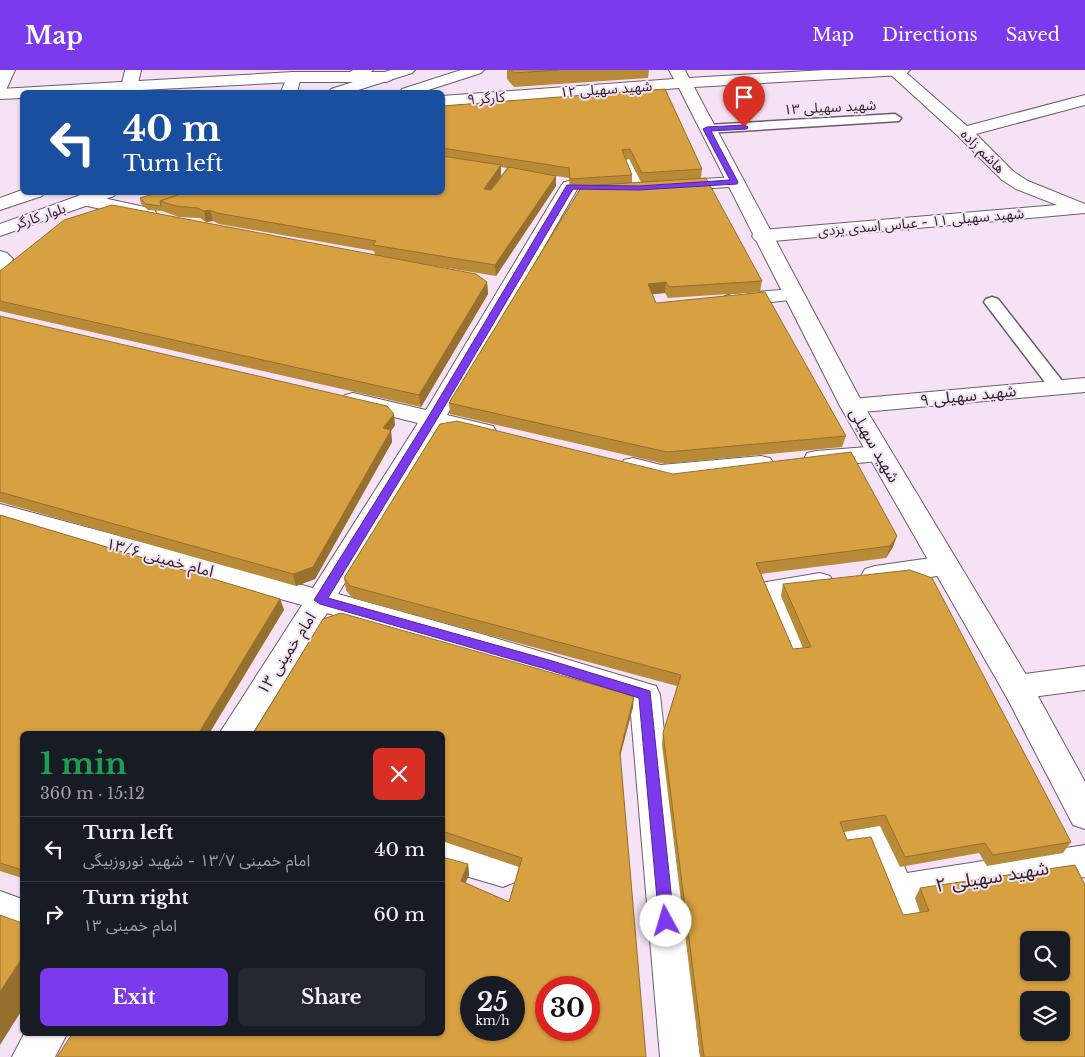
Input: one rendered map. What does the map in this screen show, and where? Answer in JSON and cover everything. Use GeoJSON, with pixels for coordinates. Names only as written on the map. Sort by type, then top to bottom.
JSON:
{"type":"FeatureCollection","features":[{"type":"Feature","properties":{"kind":"street"},"geometry":{"type":"LineString","coordinates":[[0,87],[7,70]]}},
{"type":"Feature","properties":{"kind":"street"},"geometry":{"type":"LineString","coordinates":[[133,70],[128,90],[291,85],[317,73],[350,77],[386,77]]}},
{"type":"Feature","properties":{"kind":"street"},"geometry":{"type":"LineString","coordinates":[[350,77],[365,70]]}},
{"type":"Feature","properties":{"kind":"street"},"geometry":{"type":"LineString","coordinates":[[344,90],[407,70]]}},
{"type":"Feature","properties":{"kind":"street"},"geometry":{"type":"LineString","coordinates":[[414,90],[476,70]]}},
{"type":"Feature","properties":{"kind":"street","name":"هاشم زاده"},"geometry":{"type":"LineString","coordinates":[[895,70],[964,132],[1008,176],[1022,185],[1082,210]]}},
{"type":"Feature","properties":{"kind":"street","name":"شهید سهیلی ۱۲"},"geometry":{"type":"LineString","coordinates":[[529,95],[680,77],[902,70]]}},
{"type":"Feature","properties":{"kind":"street","name":"شهید سهیلی"},"geometry":{"type":"LineString","coordinates":[[680,77],[852,406],[945,566],[1018,686],[1085,814]]}},
{"type":"Feature","properties":{"kind":"street"},"geometry":{"type":"LineString","coordinates":[[0,94],[20,93]]}},
{"type":"Feature","properties":{"kind":"street","name":"کارگر ۹"},"geometry":{"type":"LineString","coordinates":[[445,101],[529,95]]}},
{"type":"Feature","properties":{"kind":"street"},"geometry":{"type":"LineString","coordinates":[[964,132],[1085,100]]}},
{"type":"Feature","properties":{"kind":"street"},"geometry":{"type":"LineString","coordinates":[[625,161],[639,188]]}},
{"type":"Feature","properties":{"kind":"street"},"geometry":{"type":"LineString","coordinates":[[619,188],[735,182]]}},
{"type":"Feature","properties":{"kind":"street","name":"امام خمینی ۱۳"},"geometry":{"type":"LineString","coordinates":[[237,731],[432,419],[500,284],[571,185]]}},
{"type":"Feature","properties":{"kind":"street","name":"بلوار کارگر"},"geometry":{"type":"LineString","coordinates":[[0,204],[27,195]]}},
{"type":"Feature","properties":{"kind":"street","name":"بلوار کارگر"},"geometry":{"type":"LineString","coordinates":[[0,230],[99,195]]}},
{"type":"Feature","properties":{"kind":"street"},"geometry":{"type":"LineString","coordinates":[[84,200],[166,217]]}},
{"type":"Feature","properties":{"kind":"street","name":"شهید سهیلی ۱۱ - عباس اسدی یزدی"},"geometry":{"type":"LineString","coordinates":[[762,236],[1082,210]]}},
{"type":"Feature","properties":{"kind":"street"},"geometry":{"type":"LineString","coordinates":[[0,257],[3,259],[0,268]]}},
{"type":"Feature","properties":{"kind":"street"},"geometry":{"type":"LineString","coordinates":[[710,302],[793,295]]}},
{"type":"Feature","properties":{"kind":"street","name":"شهید سهیلی ۹"},"geometry":{"type":"LineString","coordinates":[[852,406],[1085,384]]}},
{"type":"Feature","properties":{"kind":"street"},"geometry":{"type":"LineString","coordinates":[[337,396],[508,437]]}},
{"type":"Feature","properties":{"kind":"street"},"geometry":{"type":"LineString","coordinates":[[614,462],[661,473],[880,454]]}},
{"type":"Feature","properties":{"kind":"street","name":"امام خمینی ۱۳/۶"},"geometry":{"type":"LineString","coordinates":[[0,513],[320,600],[549,665],[645,695],[680,1057]]}},
{"type":"Feature","properties":{"kind":"street"},"geometry":{"type":"LineString","coordinates":[[792,640],[770,590],[945,566]]}},
{"type":"Feature","properties":{"kind":"street"},"geometry":{"type":"LineString","coordinates":[[1018,686],[1085,678]]}},
{"type":"Feature","properties":{"kind":"street","name":"شهید سهیلی ۲"},"geometry":{"type":"LineString","coordinates":[[851,840],[874,835],[901,901],[1085,860]]}},
{"type":"Feature","properties":{"kind":"street"},"geometry":{"type":"LineString","coordinates":[[445,854],[502,871]]}},
{"type":"Feature","properties":{"kind":"street"},"geometry":{"type":"LineString","coordinates":[[0,908],[20,915]]}},
{"type":"Feature","properties":{"kind":"street"},"geometry":{"type":"LineString","coordinates":[[32,1057],[45,1036]]}},
{"type":"Feature","properties":{"kind":"lane","name":"شهید سهیلی ۱۳"},"geometry":{"type":"LineString","coordinates":[[707,129],[895,118]]}},
{"type":"Feature","properties":{"kind":"lane"},"geometry":{"type":"LineString","coordinates":[[992,302],[1057,386]]}},
{"type":"Feature","properties":{"kind":"building"},"geometry":{"type":"Polygon","coordinates":[[[511,70],[559,70],[513,73],[511,70]]]}},
{"type":"Feature","properties":{"kind":"building"},"geometry":{"type":"Polygon","coordinates":[[[665,89],[702,169],[642,173],[630,149],[622,150],[632,175],[570,179],[569,168],[445,148],[445,106],[665,89]]]}},
{"type":"Feature","properties":{"kind":"building"},"geometry":{"type":"Polygon","coordinates":[[[445,156],[501,165],[484,189],[491,190],[509,167],[556,176],[495,265],[373,245],[376,241],[217,213],[210,210],[204,211],[197,208],[176,206],[160,201],[177,195],[445,195],[445,156]]]}},
{"type":"Feature","properties":{"kind":"building"},"geometry":{"type":"Polygon","coordinates":[[[706,178],[762,281],[669,287],[666,282],[648,284],[656,303],[765,292],[846,436],[667,452],[449,403],[582,186],[706,178]]]}},
{"type":"Feature","properties":{"kind":"building"},"geometry":{"type":"Polygon","coordinates":[[[150,195],[177,195],[160,201],[161,206],[146,204],[140,198],[150,195]]]}},
{"type":"Feature","properties":{"kind":"building"},"geometry":{"type":"Polygon","coordinates":[[[112,205],[476,274],[487,282],[419,395],[0,301],[0,271],[64,220],[112,205]]]}},
{"type":"Feature","properties":{"kind":"building"},"geometry":{"type":"Polygon","coordinates":[[[0,316],[387,406],[394,414],[383,428],[391,430],[313,567],[293,574],[0,492],[0,316]]]}},
{"type":"Feature","properties":{"kind":"building"},"geometry":{"type":"Polygon","coordinates":[[[457,421],[673,474],[851,452],[897,536],[890,546],[756,563],[793,649],[811,647],[783,584],[910,570],[932,578],[1071,842],[993,855],[985,843],[905,857],[885,815],[840,822],[847,840],[871,837],[903,915],[929,911],[920,888],[1075,865],[1085,885],[1085,1057],[704,1057],[663,733],[681,675],[350,586],[344,578],[440,424],[457,421]]]}},
{"type":"Feature","properties":{"kind":"building"},"geometry":{"type":"Polygon","coordinates":[[[0,515],[280,599],[200,731],[20,731],[20,869],[0,863],[0,515]]]}},
{"type":"Feature","properties":{"kind":"building"},"geometry":{"type":"Polygon","coordinates":[[[341,613],[634,696],[620,752],[646,1057],[57,1057],[71,1036],[445,1036],[445,858],[468,864],[461,881],[509,902],[522,858],[445,832],[445,731],[255,731],[323,619],[341,613]]]}},
{"type":"Feature","properties":{"kind":"building"},"geometry":{"type":"Polygon","coordinates":[[[0,915],[20,922],[20,961],[0,992],[0,915]]]}},
{"type":"Feature","properties":{"kind":"route"},"geometry":{"type":"LineString","coordinates":[[666,921],[645,695],[549,665],[320,600],[432,419],[570,186],[639,188],[735,182],[707,129],[744,127]]}}]}
